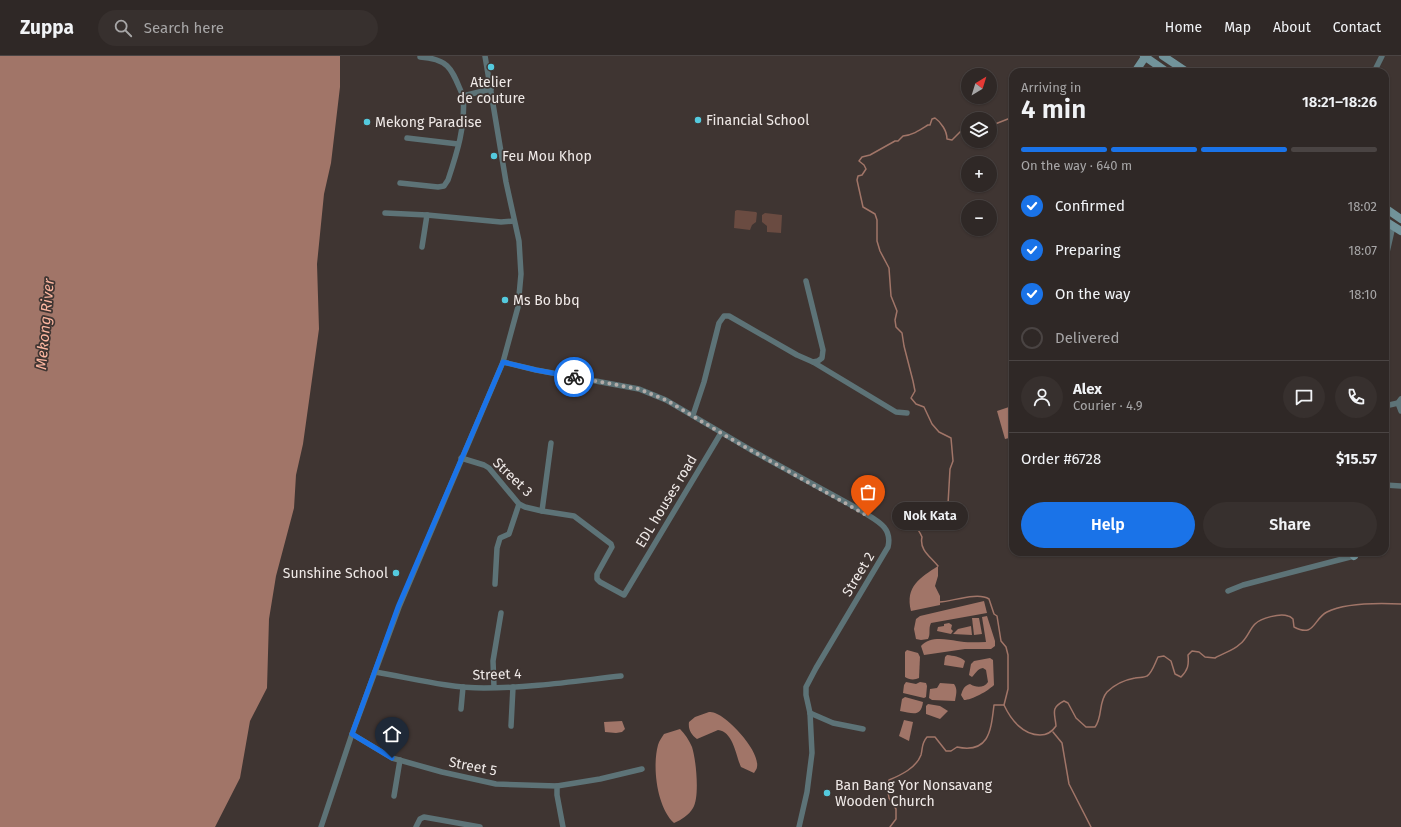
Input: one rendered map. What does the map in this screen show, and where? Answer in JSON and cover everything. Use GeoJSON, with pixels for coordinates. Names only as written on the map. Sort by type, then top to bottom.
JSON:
{"type":"FeatureCollection","features":[{"type":"Feature","properties":{"kind":"street"},"geometry":{"type":"LineString","coordinates":[[321,827],[352,734],[398,607],[503,362],[518,307],[521,274],[519,241],[506,182],[485,56]]}},
{"type":"Feature","properties":{"kind":"street"},"geometry":{"type":"LineString","coordinates":[[1138,68],[1145,56],[1162,68]]}},
{"type":"Feature","properties":{"kind":"street"},"geometry":{"type":"LineString","coordinates":[[1163,56],[1181,68]]}},
{"type":"Feature","properties":{"kind":"street"},"geometry":{"type":"LineString","coordinates":[[1376,68],[1382,56]]}},
{"type":"Feature","properties":{"kind":"street"},"geometry":{"type":"LineString","coordinates":[[400,183],[438,187],[444,186],[448,180],[462,128],[464,112],[463,96],[454,74],[442,61],[420,57]]}},
{"type":"Feature","properties":{"kind":"street"},"geometry":{"type":"LineString","coordinates":[[463,96],[491,89]]}},
{"type":"Feature","properties":{"kind":"street"},"geometry":{"type":"LineString","coordinates":[[407,138],[458,144]]}},
{"type":"Feature","properties":{"kind":"street"},"geometry":{"type":"LineString","coordinates":[[1389,210],[1401,218]]}},
{"type":"Feature","properties":{"kind":"street"},"geometry":{"type":"LineString","coordinates":[[385,213],[427,215],[501,222],[514,221]]}},
{"type":"Feature","properties":{"kind":"street"},"geometry":{"type":"LineString","coordinates":[[422,247],[427,215]]}},
{"type":"Feature","properties":{"kind":"street"},"geometry":{"type":"LineString","coordinates":[[1389,224],[1401,231]]}},
{"type":"Feature","properties":{"kind":"street"},"geometry":{"type":"LineString","coordinates":[[1389,244],[1393,226]]}},
{"type":"Feature","properties":{"kind":"street"},"geometry":{"type":"LineString","coordinates":[[806,281],[823,350],[822,358],[813,362]]}},
{"type":"Feature","properties":{"kind":"street"},"geometry":{"type":"LineString","coordinates":[[693,415],[704,382],[719,323],[724,316],[728,316],[813,362],[896,412],[907,413]]}},
{"type":"Feature","properties":{"kind":"street","name":"Street 2"},"geometry":{"type":"LineString","coordinates":[[503,362],[536,370],[639,389],[666,400],[721,433],[860,510],[877,521],[889,534],[888,547],[806,687],[810,714],[812,753],[809,780],[799,827]]}},
{"type":"Feature","properties":{"kind":"street"},"geometry":{"type":"LineString","coordinates":[[1389,405],[1399,401],[1401,412]]}},
{"type":"Feature","properties":{"kind":"street","name":"EDL houses road"},"geometry":{"type":"LineString","coordinates":[[624,594],[721,433]]}},
{"type":"Feature","properties":{"kind":"street"},"geometry":{"type":"LineString","coordinates":[[542,511],[551,443]]}},
{"type":"Feature","properties":{"kind":"street","name":"Street 3"},"geometry":{"type":"LineString","coordinates":[[461,458],[490,468],[519,504],[542,511],[574,516],[611,544],[612,547],[597,574],[597,579],[624,594]]}},
{"type":"Feature","properties":{"kind":"street"},"geometry":{"type":"LineString","coordinates":[[1389,485],[1401,486]]}},
{"type":"Feature","properties":{"kind":"street"},"geometry":{"type":"LineString","coordinates":[[495,584],[497,548],[500,538],[509,534],[519,504]]}},
{"type":"Feature","properties":{"kind":"street"},"geometry":{"type":"LineString","coordinates":[[1228,591],[1243,585],[1346,556]]}},
{"type":"Feature","properties":{"kind":"street"},"geometry":{"type":"LineString","coordinates":[[494,687],[493,661],[501,613]]}},
{"type":"Feature","properties":{"kind":"street","name":"Street 4"},"geometry":{"type":"LineString","coordinates":[[375,672],[463,687],[513,687],[621,676]]}},
{"type":"Feature","properties":{"kind":"street"},"geometry":{"type":"LineString","coordinates":[[461,709],[463,687]]}},
{"type":"Feature","properties":{"kind":"street"},"geometry":{"type":"LineString","coordinates":[[511,726],[513,687]]}},
{"type":"Feature","properties":{"kind":"street"},"geometry":{"type":"LineString","coordinates":[[810,714],[833,723],[863,729]]}},
{"type":"Feature","properties":{"kind":"street","name":"Street 5"},"geometry":{"type":"LineString","coordinates":[[352,734],[392,758],[442,772],[496,784],[557,786],[600,779],[642,769]]}},
{"type":"Feature","properties":{"kind":"street"},"geometry":{"type":"LineString","coordinates":[[394,796],[400,760]]}},
{"type":"Feature","properties":{"kind":"street"},"geometry":{"type":"LineString","coordinates":[[557,786],[557,795],[564,827]]}},
{"type":"Feature","properties":{"kind":"street"},"geometry":{"type":"LineString","coordinates":[[416,827],[420,819],[424,817],[480,827]]}},
{"type":"Feature","properties":{"kind":"shaded area"},"geometry":{"type":"Polygon","coordinates":[[[735,211],[757,213],[756,222],[752,225],[750,230],[734,228],[735,211]]]}},
{"type":"Feature","properties":{"kind":"shaded area"},"geometry":{"type":"Polygon","coordinates":[[[765,213],[782,215],[781,233],[767,232],[767,226],[762,222],[762,215],[765,213]]]}},
{"type":"Feature","properties":{"kind":"water","name":"Mekong River"},"geometry":{"type":"Polygon","coordinates":[[[0,56],[340,56],[340,87],[331,163],[324,194],[317,264],[319,329],[303,444],[296,475],[294,508],[276,576],[269,619],[267,688],[250,721],[240,778],[215,827],[0,827],[0,56]]]}},
{"type":"Feature","properties":{"kind":"water"},"geometry":{"type":"Polygon","coordinates":[[[1009,407],[1009,438],[1005,439],[997,411],[1009,407]]]}},
{"type":"Feature","properties":{"kind":"water"},"geometry":{"type":"Polygon","coordinates":[[[938,566],[938,576],[935,586],[940,596],[940,605],[911,611],[910,595],[912,589],[920,579],[938,566]]]}},
{"type":"Feature","properties":{"kind":"water"},"geometry":{"type":"Polygon","coordinates":[[[984,601],[987,613],[931,623],[928,639],[916,639],[914,629],[916,619],[920,616],[984,601]]]}},
{"type":"Feature","properties":{"kind":"water"},"geometry":{"type":"Polygon","coordinates":[[[987,616],[995,641],[995,646],[991,649],[965,649],[924,655],[921,646],[933,639],[960,642],[986,642],[982,617],[987,616]]]}},
{"type":"Feature","properties":{"kind":"water"},"geometry":{"type":"Polygon","coordinates":[[[972,618],[979,618],[982,634],[974,635],[972,618]]]}},
{"type":"Feature","properties":{"kind":"water"},"geometry":{"type":"Polygon","coordinates":[[[949,623],[952,625],[951,629],[953,631],[951,634],[937,631],[938,627],[949,623]]]}},
{"type":"Feature","properties":{"kind":"water"},"geometry":{"type":"Polygon","coordinates":[[[971,626],[972,635],[953,634],[958,629],[971,626]]]}},
{"type":"Feature","properties":{"kind":"water"},"geometry":{"type":"Polygon","coordinates":[[[907,650],[918,653],[920,657],[919,678],[917,679],[905,677],[905,652],[907,650]]]}},
{"type":"Feature","properties":{"kind":"water"},"geometry":{"type":"Polygon","coordinates":[[[947,655],[959,657],[965,661],[963,668],[944,665],[945,657],[947,655]]]}},
{"type":"Feature","properties":{"kind":"water"},"geometry":{"type":"Polygon","coordinates":[[[990,658],[993,660],[994,685],[980,695],[964,700],[961,695],[966,686],[970,684],[980,687],[988,682],[986,670],[983,668],[978,670],[972,677],[969,675],[971,664],[974,661],[990,658]]]}},
{"type":"Feature","properties":{"kind":"water"},"geometry":{"type":"Polygon","coordinates":[[[906,682],[916,684],[920,682],[926,683],[926,697],[924,698],[903,693],[906,682]]]}},
{"type":"Feature","properties":{"kind":"water"},"geometry":{"type":"Polygon","coordinates":[[[940,683],[954,684],[956,690],[955,701],[932,700],[929,698],[930,689],[937,688],[940,683]]]}},
{"type":"Feature","properties":{"kind":"water"},"geometry":{"type":"Polygon","coordinates":[[[905,697],[923,702],[922,707],[918,712],[912,713],[900,711],[902,699],[905,697]]]}},
{"type":"Feature","properties":{"kind":"water"},"geometry":{"type":"Polygon","coordinates":[[[928,704],[940,706],[948,711],[940,719],[926,714],[926,706],[928,704]]]}},
{"type":"Feature","properties":{"kind":"water"},"geometry":{"type":"Polygon","coordinates":[[[713,712],[728,721],[749,744],[757,760],[757,768],[754,773],[741,767],[731,739],[723,731],[718,730],[697,739],[692,734],[689,727],[689,722],[695,717],[713,712]]]}},
{"type":"Feature","properties":{"kind":"water"},"geometry":{"type":"Polygon","coordinates":[[[904,720],[913,722],[909,741],[899,736],[904,720]]]}},
{"type":"Feature","properties":{"kind":"water"},"geometry":{"type":"Polygon","coordinates":[[[622,721],[625,729],[622,732],[605,732],[604,722],[622,721]]]}},
{"type":"Feature","properties":{"kind":"water"},"geometry":{"type":"Polygon","coordinates":[[[680,729],[692,747],[696,769],[697,787],[693,808],[685,817],[674,823],[663,807],[657,786],[656,754],[658,745],[664,734],[680,729]]]}},
{"type":"Feature","properties":{"kind":"waterway"},"geometry":{"type":"LineString","coordinates":[[938,566],[922,546],[922,537],[915,524],[914,516],[919,515],[925,517],[933,513],[946,511],[948,504],[950,469],[953,461],[951,438],[939,432],[932,424],[924,407],[916,404],[911,398],[915,391],[902,333],[896,327],[895,320],[897,311],[891,296],[889,268],[880,251],[877,241],[877,220],[875,214],[863,207],[857,180],[858,176],[862,175],[866,169],[859,161],[862,157],[870,155],[895,141],[898,141],[903,136],[930,125],[932,119],[935,118],[941,124],[945,130],[947,139],[952,140],[961,131]]}},
{"type":"Feature","properties":{"kind":"waterway"},"geometry":{"type":"LineString","coordinates":[[997,123],[1009,119]]}},
{"type":"Feature","properties":{"kind":"waterway"},"geometry":{"type":"LineString","coordinates":[[940,602],[979,596],[989,599],[994,614],[997,616],[1001,641],[1006,647],[1008,655],[1008,689],[1004,705]]}},
{"type":"Feature","properties":{"kind":"waterway"},"geometry":{"type":"LineString","coordinates":[[890,827],[896,819],[896,809],[889,798],[887,786],[889,780],[916,764],[919,760],[923,744],[927,737],[935,737],[946,751],[951,751],[957,747],[976,747],[982,743],[987,738],[990,731],[994,705],[1004,705],[1018,726],[1034,734],[1040,735],[1049,733],[1056,726],[1054,711],[1057,706],[1064,701],[1068,703],[1076,718],[1086,727],[1095,727],[1099,719],[1102,700],[1107,692],[1123,681],[1149,675],[1158,657],[1164,656],[1171,661],[1175,674],[1181,677],[1187,670],[1188,655],[1192,651],[1199,652],[1205,657],[1215,658],[1237,646],[1244,640],[1255,624],[1266,618],[1280,615],[1289,616],[1293,619],[1294,627],[1301,630],[1306,630],[1310,629],[1322,615],[1334,609],[1363,604],[1401,604]]}},
{"type":"Feature","properties":{"kind":"waterway"},"geometry":{"type":"LineString","coordinates":[[1053,732],[1062,743],[1069,784],[1091,827]]}},
{"type":"Feature","properties":{"kind":"way so far"},"geometry":{"type":"LineString","coordinates":[[574,377],[639,389],[666,400],[731,439],[860,510],[868,516]]}},
{"type":"Feature","properties":{"kind":"place","name":"Atelier de couture"},"geometry":{"type":"Point","coordinates":[491,67]}},
{"type":"Feature","properties":{"kind":"place","name":"Financial School"},"geometry":{"type":"Point","coordinates":[698,120]}},
{"type":"Feature","properties":{"kind":"place","name":"Mekong Paradise"},"geometry":{"type":"Point","coordinates":[367,122]}},
{"type":"Feature","properties":{"kind":"place","name":"Feu Mou Khop"},"geometry":{"type":"Point","coordinates":[494,156]}},
{"type":"Feature","properties":{"kind":"place","name":"Ms Bo bbq"},"geometry":{"type":"Point","coordinates":[505,300]}},
{"type":"Feature","properties":{"kind":"place","name":"Nok Kata"},"geometry":{"type":"Point","coordinates":[868,516]}},
{"type":"Feature","properties":{"kind":"place","name":"Sunshine School"},"geometry":{"type":"Point","coordinates":[396,573]}},
{"type":"Feature","properties":{"kind":"place","name":"Ban Bang Yor Nonsavang Wooden Church"},"geometry":{"type":"Point","coordinates":[827,793]}},
{"type":"Feature","properties":{"kind":"route"},"geometry":{"type":"LineString","coordinates":[[392,758],[352,734],[398,607],[503,362],[574,377]]}}]}
